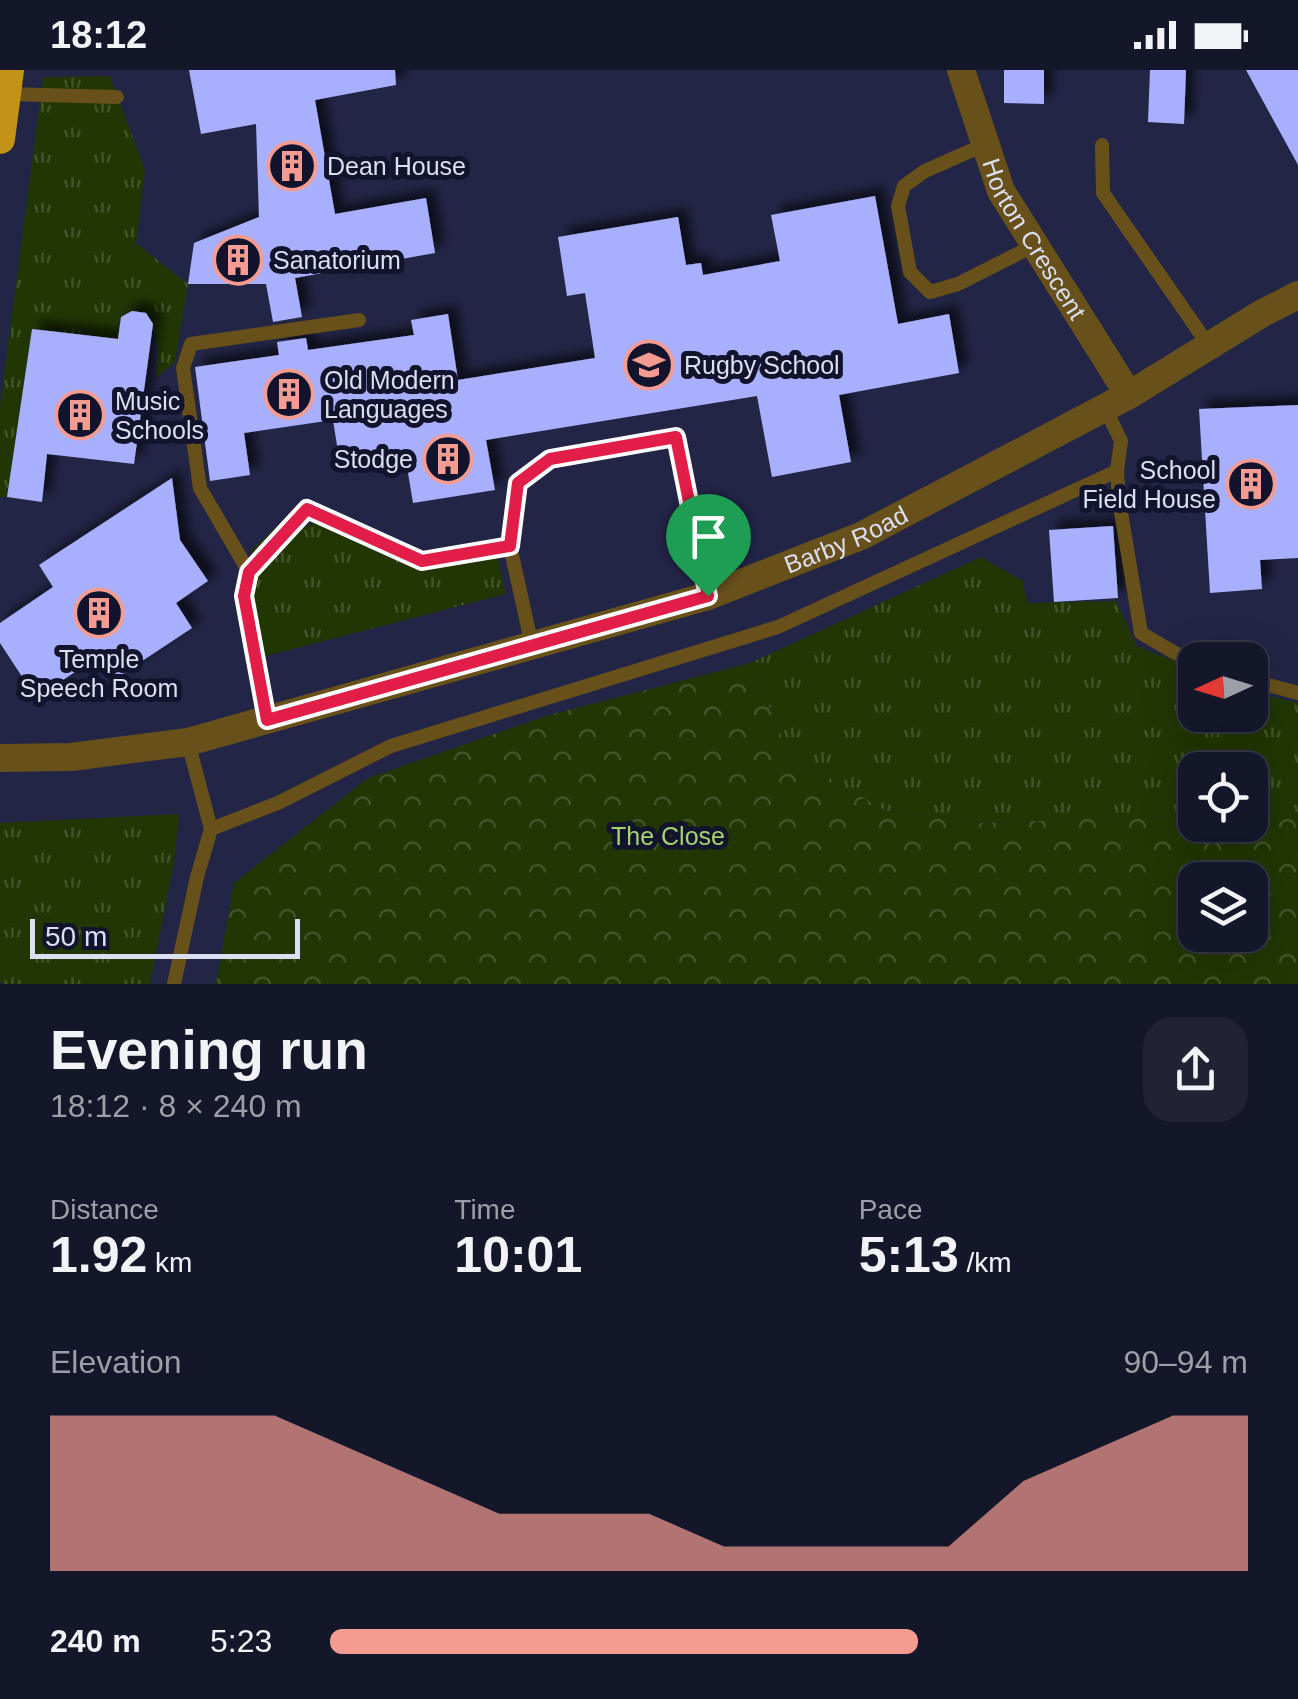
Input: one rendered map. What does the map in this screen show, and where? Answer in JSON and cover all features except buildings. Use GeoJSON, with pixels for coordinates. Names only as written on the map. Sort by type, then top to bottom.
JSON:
{"type":"FeatureCollection","features":[{"type":"Feature","properties":{"kind":"highway"},"geometry":{"type":"LineString","coordinates":[[0,139],[7,82]]}},
{"type":"Feature","properties":{"kind":"street","name":"Horton Crescent"},"geometry":{"type":"LineString","coordinates":[[961,70],[1002,191],[1035,245],[1117,402]]}},
{"type":"Feature","properties":{"kind":"street","name":"Barby Road"},"geometry":{"type":"LineString","coordinates":[[0,758],[71,757],[188,742],[708,596],[860,536],[1117,402],[1298,295]]}},
{"type":"Feature","properties":{"kind":"lane"},"geometry":{"type":"LineString","coordinates":[[7,82],[117,97]]}},
{"type":"Feature","properties":{"kind":"lane"},"geometry":{"type":"LineString","coordinates":[[986,144],[926,171],[904,186],[898,206],[910,272],[930,292],[958,284],[1035,245]]}},
{"type":"Feature","properties":{"kind":"lane"},"geometry":{"type":"LineString","coordinates":[[1102,145],[1103,193],[1209,346]]}},
{"type":"Feature","properties":{"kind":"lane"},"geometry":{"type":"LineString","coordinates":[[249,572],[200,488],[183,368],[190,344],[359,320]]}},
{"type":"Feature","properties":{"kind":"lane"},"geometry":{"type":"LineString","coordinates":[[1117,402],[1120,500],[1142,633],[1178,653]]}},
{"type":"Feature","properties":{"kind":"lane"},"geometry":{"type":"LineString","coordinates":[[532,647],[510,546],[518,483],[550,459],[676,437],[708,596]]}},
{"type":"Feature","properties":{"kind":"lane"},"geometry":{"type":"LineString","coordinates":[[211,829],[278,804],[391,746],[778,627],[1118,471]]}},
{"type":"Feature","properties":{"kind":"lane"},"geometry":{"type":"LineString","coordinates":[[267,720],[244,596],[249,572],[307,509],[422,561],[510,546]]}},
{"type":"Feature","properties":{"kind":"lane"},"geometry":{"type":"LineString","coordinates":[[1268,685],[1298,693]]}},
{"type":"Feature","properties":{"kind":"lane"},"geometry":{"type":"LineString","coordinates":[[174,984],[196,876],[211,829],[188,742]]}},
{"type":"Feature","properties":{"kind":"shaded area","name":"Rugby School"},"geometry":{"type":"Polygon","coordinates":[[[0,70],[1298,70],[1298,984],[0,984],[0,70]]]}},
{"type":"Feature","properties":{"kind":"green space"},"geometry":{"type":"Polygon","coordinates":[[[110,76],[145,170],[136,243],[188,284],[175,362],[156,378],[157,344],[146,313],[132,311],[121,317],[118,339],[32,329],[7,497],[0,497],[0,407],[43,77],[110,76]]]}},
{"type":"Feature","properties":{"kind":"green space"},"geometry":{"type":"Polygon","coordinates":[[[328,511],[428,554],[494,542],[506,594],[262,657],[249,598],[252,550],[283,520],[308,526],[328,511]]]}},
{"type":"Feature","properties":{"kind":"green space"},"geometry":{"type":"Polygon","coordinates":[[[981,557],[1023,581],[1027,603],[1116,601],[1137,646],[1178,662],[1178,732],[1268,732],[1268,696],[1298,703],[1298,812],[1268,813],[1268,752],[1178,752],[1178,816],[984,823],[886,811],[790,755],[750,663],[981,557]]]}},
{"type":"Feature","properties":{"kind":"green space","name":"The Close"},"geometry":{"type":"Polygon","coordinates":[[[750,663],[790,755],[886,811],[984,823],[1178,816],[1178,842],[1268,842],[1268,813],[1298,812],[1298,984],[216,984],[234,883],[368,778],[549,715],[750,663]]]}},
{"type":"Feature","properties":{"kind":"green space"},"geometry":{"type":"Polygon","coordinates":[[[179,814],[174,863],[150,984],[0,982],[0,823],[179,814]]]}},
{"type":"Feature","properties":{"kind":"place","name":"Dean House"},"geometry":{"type":"Point","coordinates":[292,166]}},
{"type":"Feature","properties":{"kind":"place","name":"Sanatorium"},"geometry":{"type":"Point","coordinates":[238,260]}},
{"type":"Feature","properties":{"kind":"place","name":"Rugby School"},"geometry":{"type":"Point","coordinates":[649,365]}},
{"type":"Feature","properties":{"kind":"place","name":"Old Modern Languages"},"geometry":{"type":"Point","coordinates":[289,394]}},
{"type":"Feature","properties":{"kind":"place","name":"Music Schools"},"geometry":{"type":"Point","coordinates":[80,415]}},
{"type":"Feature","properties":{"kind":"place","name":"Stodge"},"geometry":{"type":"Point","coordinates":[448,459]}},
{"type":"Feature","properties":{"kind":"place","name":"School Field House"},"geometry":{"type":"Point","coordinates":[1251,484]}},
{"type":"Feature","properties":{"kind":"place","name":"Temple Speech Room"},"geometry":{"type":"Point","coordinates":[99,613]}},
{"type":"Feature","properties":{"kind":"route"},"geometry":{"type":"LineString","coordinates":[[676,437],[708,596],[267,720],[244,596],[249,572],[307,509],[422,561],[510,546],[518,483],[550,459],[676,437]]}}]}
